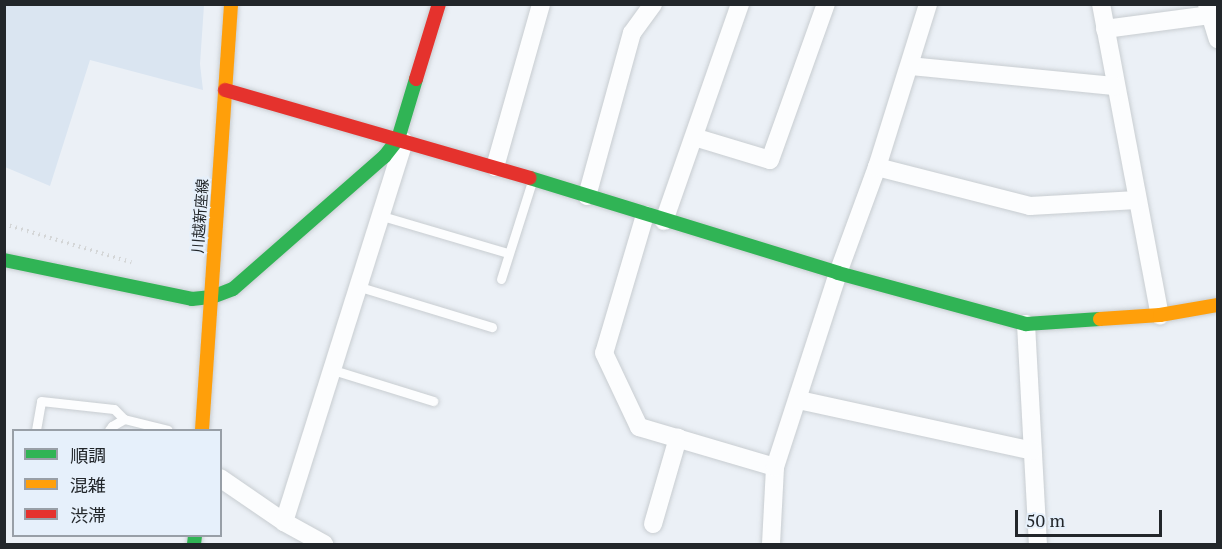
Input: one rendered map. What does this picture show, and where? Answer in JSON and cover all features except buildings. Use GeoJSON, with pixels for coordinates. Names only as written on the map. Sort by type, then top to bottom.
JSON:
{"type":"FeatureCollection","features":[{"type":"Feature","properties":{"kind":"street","name":"川越新座線"},"geometry":{"type":"LineString","coordinates":[[202,429],[231,4]]}},
{"type":"Feature","properties":{"kind":"street"},"geometry":{"type":"LineString","coordinates":[[285,522],[382,216],[439,4]]}},
{"type":"Feature","properties":{"kind":"street"},"geometry":{"type":"LineString","coordinates":[[495,167],[541,4]]}},
{"type":"Feature","properties":{"kind":"street"},"geometry":{"type":"LineString","coordinates":[[587,196],[632,33],[653,4]]}},
{"type":"Feature","properties":{"kind":"street"},"geometry":{"type":"LineString","coordinates":[[664,220],[740,4]]}},
{"type":"Feature","properties":{"kind":"street"},"geometry":{"type":"LineString","coordinates":[[694,137],[770,160],[826,4]]}},
{"type":"Feature","properties":{"kind":"street"},"geometry":{"type":"LineString","coordinates":[[771,544],[775,467],[799,399],[838,273],[878,167],[928,4]]}},
{"type":"Feature","properties":{"kind":"street"},"geometry":{"type":"LineString","coordinates":[[1101,4],[1160,315]]}},
{"type":"Feature","properties":{"kind":"street"},"geometry":{"type":"LineString","coordinates":[[1105,29],[1208,10],[1218,39]]}},
{"type":"Feature","properties":{"kind":"street"},"geometry":{"type":"LineString","coordinates":[[910,66],[1115,86]]}},
{"type":"Feature","properties":{"kind":"street"},"geometry":{"type":"LineString","coordinates":[[225,90],[495,167],[838,273],[1026,324],[1160,315],[1218,305]]}},
{"type":"Feature","properties":{"kind":"street"},"geometry":{"type":"LineString","coordinates":[[4,260],[192,299],[212,297],[233,289],[401,140]]}},
{"type":"Feature","properties":{"kind":"street"},"geometry":{"type":"LineString","coordinates":[[878,167],[1030,206],[1137,200]]}},
{"type":"Feature","properties":{"kind":"street"},"geometry":{"type":"LineString","coordinates":[[645,215],[604,353],[639,427],[775,467]]}},
{"type":"Feature","properties":{"kind":"street"},"geometry":{"type":"LineString","coordinates":[[1026,324],[1038,544]]}},
{"type":"Feature","properties":{"kind":"street"},"geometry":{"type":"LineString","coordinates":[[799,399],[1033,451]]}},
{"type":"Feature","properties":{"kind":"street"},"geometry":{"type":"LineString","coordinates":[[653,524],[678,438]]}},
{"type":"Feature","properties":{"kind":"street"},"geometry":{"type":"LineString","coordinates":[[222,479],[285,522],[324,544]]}},
{"type":"Feature","properties":{"kind":"lane"},"geometry":{"type":"LineString","coordinates":[[501,279],[533,179]]}},
{"type":"Feature","properties":{"kind":"lane"},"geometry":{"type":"LineString","coordinates":[[382,216],[508,253]]}},
{"type":"Feature","properties":{"kind":"lane"},"geometry":{"type":"LineString","coordinates":[[360,287],[492,327]]}},
{"type":"Feature","properties":{"kind":"lane"},"geometry":{"type":"LineString","coordinates":[[333,370],[433,401]]}},
{"type":"Feature","properties":{"kind":"lane"},"geometry":{"type":"LineString","coordinates":[[36,429],[41,401],[114,409],[124,419],[164,429]]}},
{"type":"Feature","properties":{"kind":"lane"},"geometry":{"type":"LineString","coordinates":[[110,429],[124,419]]}},
{"type":"Feature","properties":{"kind":"path"},"geometry":{"type":"LineString","coordinates":[[4,224],[136,263]]}},
{"type":"Feature","properties":{"kind":"shaded area"},"geometry":{"type":"Polygon","coordinates":[[[4,5],[204,5],[200,64],[203,90],[90,60],[50,186],[5,167],[4,5]]]}},
{"type":"Feature","properties":{"kind":"traffic: fast"},"geometry":{"type":"LineString","coordinates":[[4,260],[192,299],[212,297],[233,289],[384,157],[398,139],[416,79]]}},
{"type":"Feature","properties":{"kind":"traffic: fast"},"geometry":{"type":"LineString","coordinates":[[530,178],[838,273],[1026,324],[1100,319]]}},
{"type":"Feature","properties":{"kind":"traffic: fast"},"geometry":{"type":"LineString","coordinates":[[194,544],[195,537]]}},
{"type":"Feature","properties":{"kind":"traffic: slow"},"geometry":{"type":"LineString","coordinates":[[202,429],[231,4]]}},
{"type":"Feature","properties":{"kind":"traffic: slow"},"geometry":{"type":"LineString","coordinates":[[1100,319],[1160,315],[1218,305]]}},
{"type":"Feature","properties":{"kind":"traffic: jam"},"geometry":{"type":"LineString","coordinates":[[416,79],[439,4]]}},
{"type":"Feature","properties":{"kind":"traffic: jam"},"geometry":{"type":"LineString","coordinates":[[225,90],[530,178]]}}]}
